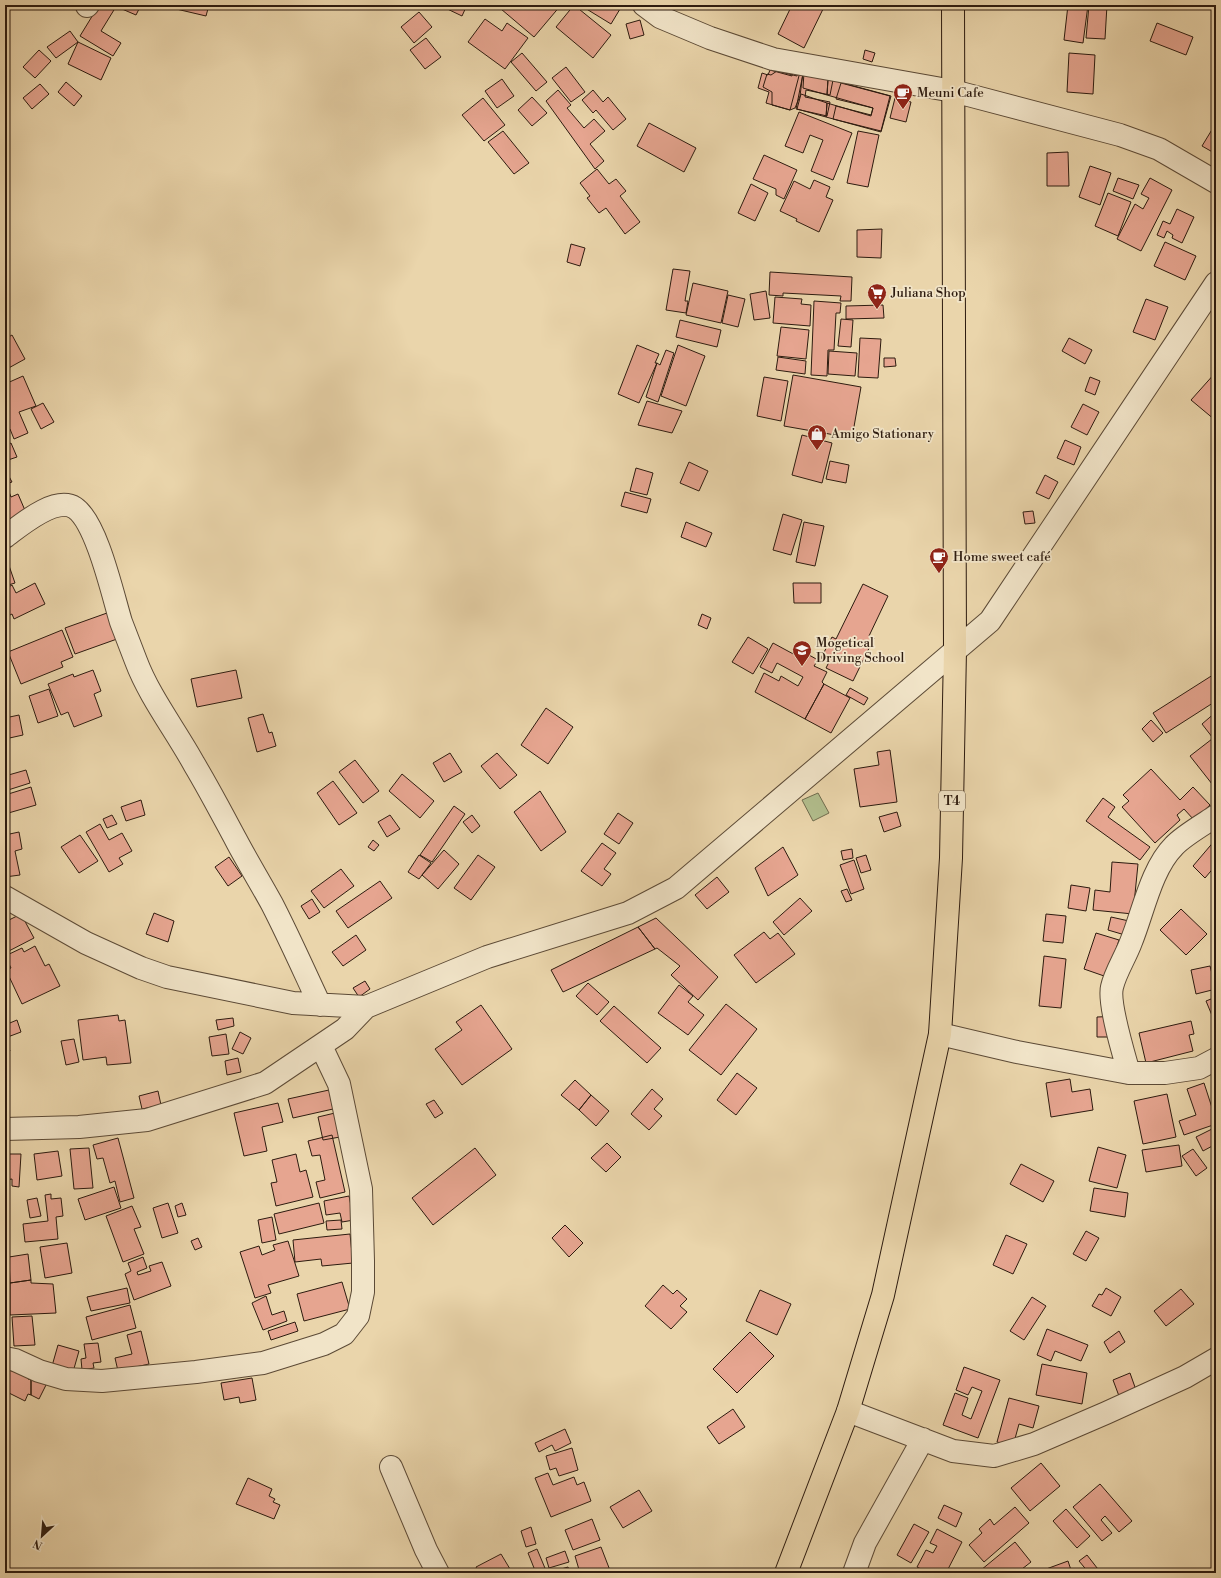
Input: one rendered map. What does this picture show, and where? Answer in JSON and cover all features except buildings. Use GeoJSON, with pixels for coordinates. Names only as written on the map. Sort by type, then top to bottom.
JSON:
{"type":"FeatureCollection","features":[{"type":"Feature","properties":{"kind":"highway","name":"T4"},"geometry":{"type":"LineString","coordinates":[[786,1573],[848,1411],[883,1295],[940,1034],[951,858],[955,650],[953,5]]}},
{"type":"Feature","properties":{"kind":"street"},"geometry":{"type":"LineString","coordinates":[[644,5],[660,17],[710,38],[773,59],[953,91],[1120,135],[1159,149],[1216,182]]}},
{"type":"Feature","properties":{"kind":"street"},"geometry":{"type":"LineString","coordinates":[[5,1129],[79,1127],[147,1120],[265,1082],[345,1029],[366,1007],[487,957],[628,913],[676,888],[990,621],[1216,283]]}},
{"type":"Feature","properties":{"kind":"street"},"geometry":{"type":"LineString","coordinates":[[5,537],[34,517],[58,505],[74,507],[83,515],[89,525],[109,578],[138,669],[156,702],[195,764],[271,903],[293,945],[320,1005]]}},
{"type":"Feature","properties":{"kind":"street"},"geometry":{"type":"LineString","coordinates":[[1129,1073],[1117,1028],[1112,1001],[1112,988],[1131,943],[1157,872],[1164,859],[1174,845],[1216,816]]}},
{"type":"Feature","properties":{"kind":"street"},"geometry":{"type":"LineString","coordinates":[[5,897],[86,943],[167,977],[293,1003],[366,1007]]}},
{"type":"Feature","properties":{"kind":"street"},"geometry":{"type":"LineString","coordinates":[[940,1034],[1017,1052],[1129,1073],[1166,1074],[1199,1068],[1216,1059]]}},
{"type":"Feature","properties":{"kind":"street"},"geometry":{"type":"LineString","coordinates":[[5,1358],[16,1360],[38,1371],[66,1379],[102,1381],[263,1364],[324,1344],[344,1334],[358,1316],[362,1292],[363,1261],[361,1189],[339,1084],[321,1046]]}},
{"type":"Feature","properties":{"kind":"street"},"geometry":{"type":"LineString","coordinates":[[848,1411],[953,1451],[994,1456],[1034,1444],[1106,1413],[1184,1377],[1216,1359]]}},
{"type":"Feature","properties":{"kind":"street"},"geometry":{"type":"LineString","coordinates":[[854,1573],[865,1543],[923,1439]]}},
{"type":"Feature","properties":{"kind":"street"},"geometry":{"type":"LineString","coordinates":[[391,1467],[426,1550],[438,1573]]}},
{"type":"Feature","properties":{"kind":"green space"},"geometry":{"type":"Polygon","coordinates":[[[818,793],[829,813],[813,821],[802,800],[818,793]]]}},
{"type":"Feature","properties":{"kind":"place","name":"Meuni Cafe"},"geometry":{"type":"Point","coordinates":[903,110]}},
{"type":"Feature","properties":{"kind":"place","name":"Juliana Shop"},"geometry":{"type":"Point","coordinates":[877,310]}},
{"type":"Feature","properties":{"kind":"place","name":"Amigo Stationary"},"geometry":{"type":"Point","coordinates":[817,451]}},
{"type":"Feature","properties":{"kind":"place","name":"Home sweet café"},"geometry":{"type":"Point","coordinates":[939,574]}},
{"type":"Feature","properties":{"kind":"place","name":"Mogetical Driving School"},"geometry":{"type":"Point","coordinates":[802,667]}}]}
